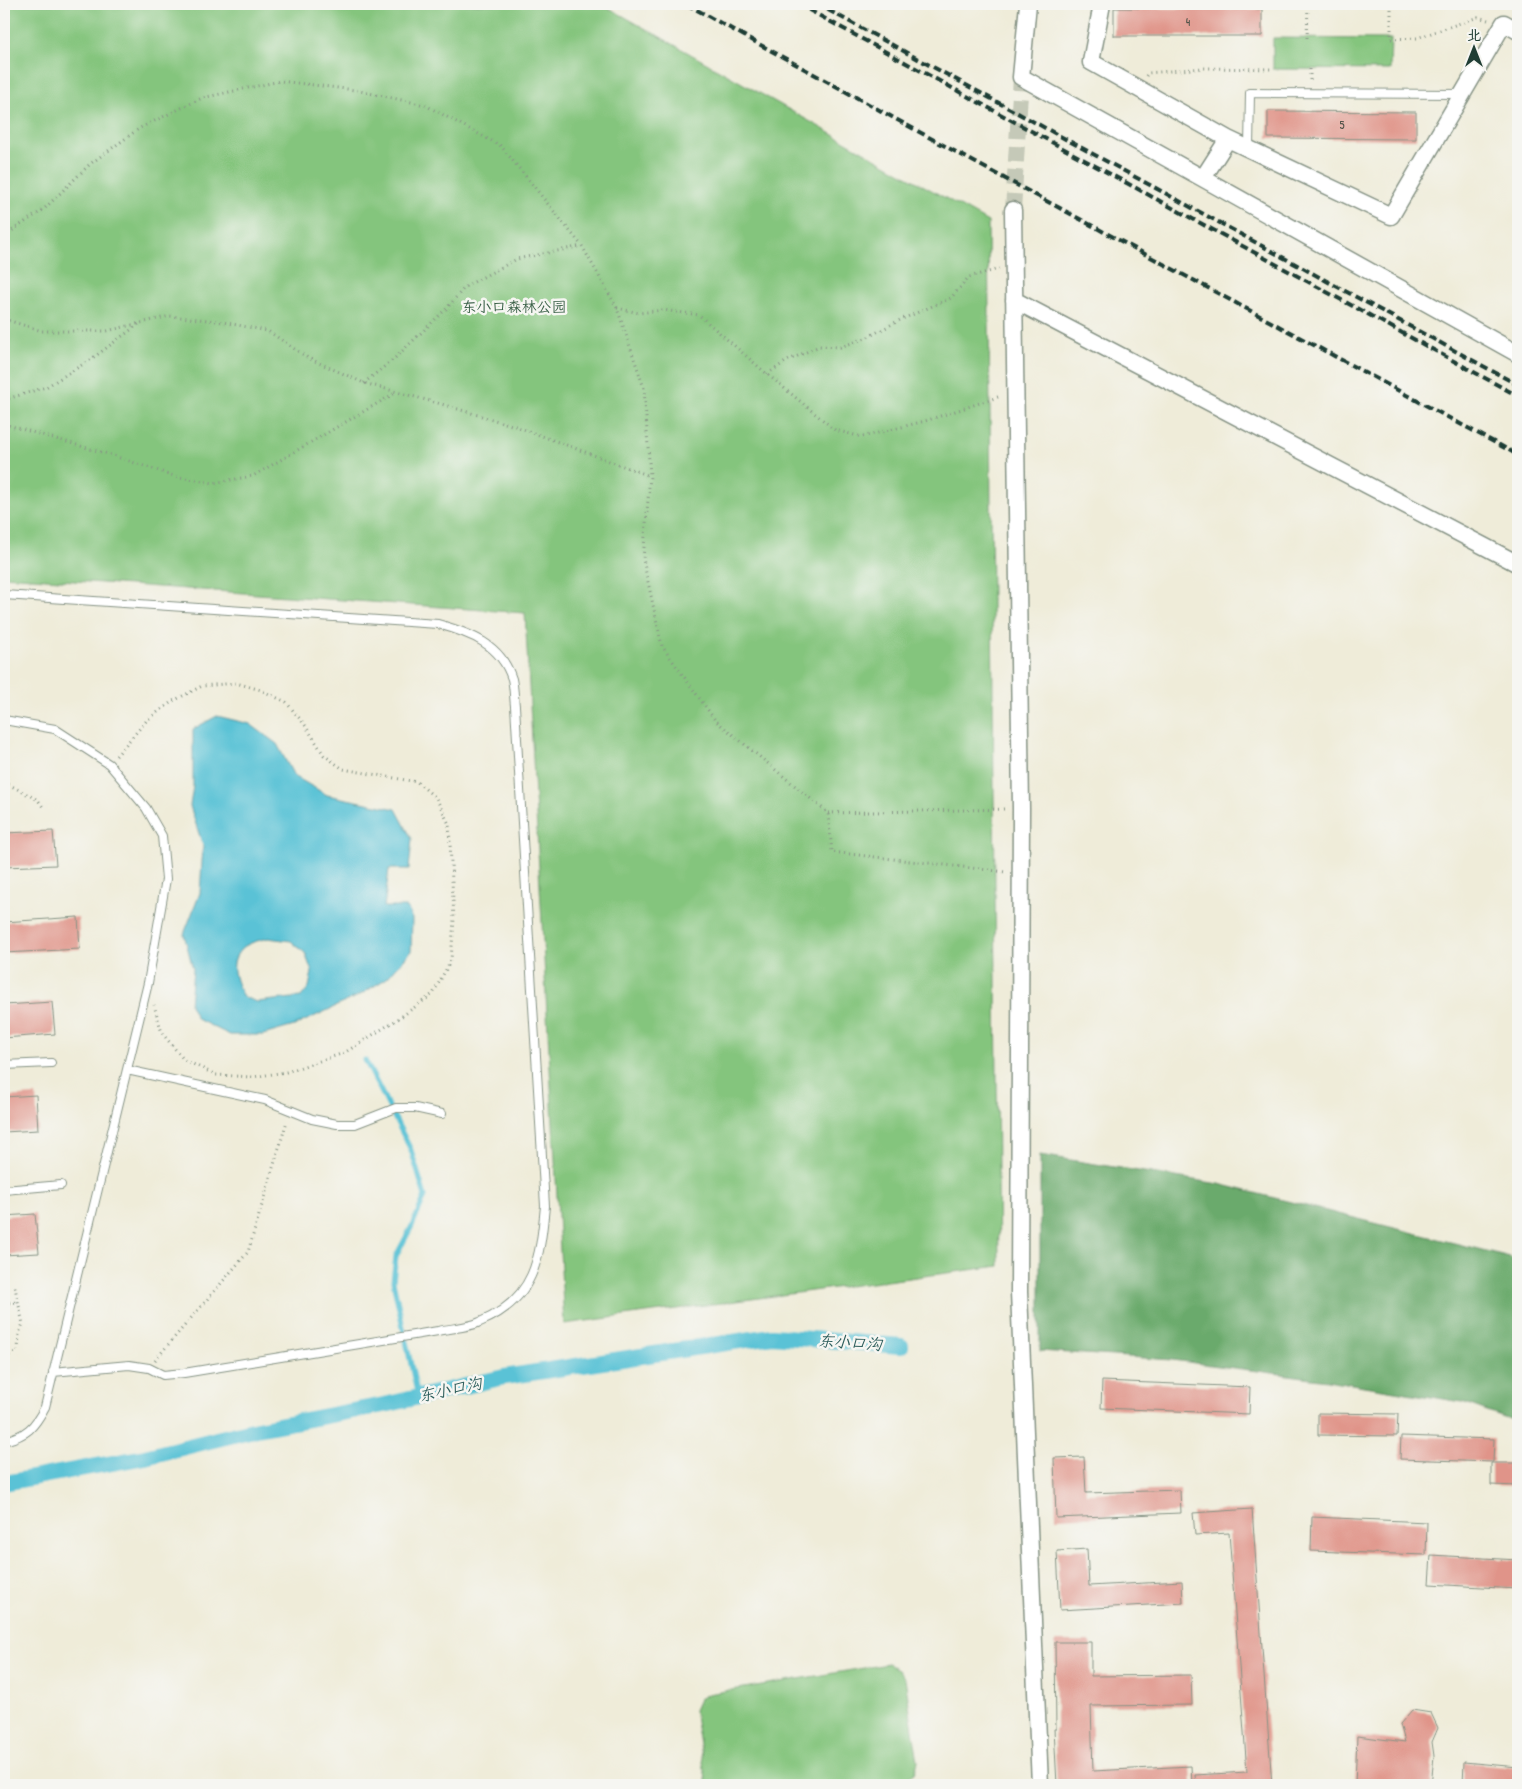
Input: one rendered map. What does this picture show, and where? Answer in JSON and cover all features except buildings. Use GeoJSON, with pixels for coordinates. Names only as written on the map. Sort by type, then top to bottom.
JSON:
{"type":"FeatureCollection","features":[{"type":"Feature","properties":{"kind":"street"},"geometry":{"type":"LineString","coordinates":[[1028,4],[1021,77],[1518,354]]}},
{"type":"Feature","properties":{"kind":"street"},"geometry":{"type":"LineString","coordinates":[[1102,4],[1091,62],[1228,139],[1391,216],[1504,23],[1518,31]]}},
{"type":"Feature","properties":{"kind":"street"},"geometry":{"type":"LineString","coordinates":[[1203,178],[1228,139]]}},
{"type":"Feature","properties":{"kind":"street"},"geometry":{"type":"LineString","coordinates":[[1013,210],[1021,809],[1019,1292],[1040,1785]]}},
{"type":"Feature","properties":{"kind":"street"},"geometry":{"type":"LineString","coordinates":[[1014,300],[1518,564]]}},
{"type":"Feature","properties":{"kind":"lane"},"geometry":{"type":"LineString","coordinates":[[1249,148],[1250,93],[1462,94]]}},
{"type":"Feature","properties":{"kind":"lane"},"geometry":{"type":"LineString","coordinates":[[4,595],[438,624],[463,631],[486,644],[504,660],[512,680],[515,706],[545,1206],[537,1260],[526,1288],[507,1308],[478,1323],[397,1338],[184,1374],[163,1374],[148,1368],[129,1365],[53,1372]]}},
{"type":"Feature","properties":{"kind":"lane"},"geometry":{"type":"LineString","coordinates":[[4,720],[55,729],[109,764],[146,808],[162,836],[166,879],[148,983],[45,1407],[38,1420],[22,1436],[4,1441]]}},
{"type":"Feature","properties":{"kind":"lane"},"geometry":{"type":"LineString","coordinates":[[4,1066],[51,1063]]}},
{"type":"Feature","properties":{"kind":"lane"},"geometry":{"type":"LineString","coordinates":[[127,1070],[265,1100],[312,1119],[337,1124],[355,1124],[396,1108],[415,1108],[442,1114]]}},
{"type":"Feature","properties":{"kind":"lane"},"geometry":{"type":"LineString","coordinates":[[4,1190],[61,1185]]}},
{"type":"Feature","properties":{"kind":"path"},"geometry":{"type":"LineString","coordinates":[[1307,38],[1308,4]]}},
{"type":"Feature","properties":{"kind":"path"},"geometry":{"type":"LineString","coordinates":[[1391,4],[1390,39],[1416,38],[1478,17],[1504,23]]}},
{"type":"Feature","properties":{"kind":"path"},"geometry":{"type":"LineString","coordinates":[[1138,89],[1148,73],[1203,68],[1273,69]]}},
{"type":"Feature","properties":{"kind":"path"},"geometry":{"type":"LineString","coordinates":[[4,236],[43,210],[90,164],[140,128],[202,98],[280,81],[356,90],[426,105],[501,146],[582,246],[617,308],[644,388],[650,476],[644,559],[662,646],[715,720],[828,813],[1021,809]]}},
{"type":"Feature","properties":{"kind":"path"},"geometry":{"type":"LineString","coordinates":[[364,383],[408,346],[446,309],[466,286],[518,260],[582,246]]}},
{"type":"Feature","properties":{"kind":"path"},"geometry":{"type":"LineString","coordinates":[[767,374],[819,346],[840,347],[866,338],[900,320],[951,298],[970,277],[1014,265]]}},
{"type":"Feature","properties":{"kind":"path"},"geometry":{"type":"LineString","coordinates":[[617,308],[639,313],[663,310],[699,314],[767,374],[835,430],[862,437],[925,421],[1016,390]]}},
{"type":"Feature","properties":{"kind":"path"},"geometry":{"type":"LineString","coordinates":[[4,319],[42,330],[107,331],[170,316],[217,321],[268,330],[308,358],[364,383],[515,426],[650,476]]}},
{"type":"Feature","properties":{"kind":"path"},"geometry":{"type":"LineString","coordinates":[[4,400],[46,387],[90,360],[140,323]]}},
{"type":"Feature","properties":{"kind":"path"},"geometry":{"type":"LineString","coordinates":[[4,424],[108,454],[174,476],[212,483],[253,476],[398,392]]}},
{"type":"Feature","properties":{"kind":"path"},"geometry":{"type":"LineString","coordinates":[[109,764],[147,720],[173,701],[202,686],[236,683],[261,690],[286,702],[324,755],[343,769],[417,782],[436,798],[449,824],[454,919],[451,960],[433,994],[344,1053],[286,1072],[253,1077],[216,1075],[184,1060],[162,1033],[148,983]]}},
{"type":"Feature","properties":{"kind":"path"},"geometry":{"type":"LineString","coordinates":[[4,782],[38,800],[43,807]]}},
{"type":"Feature","properties":{"kind":"path"},"geometry":{"type":"LineString","coordinates":[[828,813],[832,852],[1021,873]]}},
{"type":"Feature","properties":{"kind":"path"},"geometry":{"type":"LineString","coordinates":[[148,1368],[248,1252],[290,1110]]}},
{"type":"Feature","properties":{"kind":"path"},"geometry":{"type":"LineString","coordinates":[[4,1355],[18,1351],[23,1324],[14,1283]]}},
{"type":"Feature","properties":{"kind":"path"},"geometry":{"type":"LineString","coordinates":[[4,1303],[18,1302]]}},
{"type":"Feature","properties":{"kind":"green space","name":"东小口森林公园"},"geometry":{"type":"Polygon","coordinates":[[[4,4],[602,4],[988,222],[999,1266],[564,1324],[525,613],[4,576],[4,4]]]}},
{"type":"Feature","properties":{"kind":"green space"},"geometry":{"type":"Polygon","coordinates":[[[1273,38],[1391,39],[1390,70],[1273,69],[1273,38]]]}},
{"type":"Feature","properties":{"kind":"green space"},"geometry":{"type":"Polygon","coordinates":[[[1040,1155],[1219,1184],[1518,1259],[1518,1422],[1462,1402],[1327,1380],[1172,1360],[1040,1351],[1040,1155]]]}},
{"type":"Feature","properties":{"kind":"green space"},"geometry":{"type":"Polygon","coordinates":[[[888,1664],[898,1669],[905,1679],[918,1762],[914,1773],[904,1780],[875,1785],[707,1785],[694,1710],[699,1699],[708,1694],[888,1664]]]}},
{"type":"Feature","properties":{"kind":"water"},"geometry":{"type":"Polygon","coordinates":[[[217,716],[250,724],[277,744],[294,776],[327,795],[396,809],[412,839],[409,869],[389,869],[384,907],[407,907],[412,919],[411,951],[387,978],[360,995],[294,1026],[263,1035],[230,1035],[197,1019],[190,1005],[193,969],[184,934],[200,893],[203,846],[190,806],[193,786],[193,729],[217,716]],[[268,938],[247,945],[239,952],[234,964],[234,970],[237,984],[243,997],[257,1002],[301,997],[309,987],[312,972],[305,953],[291,941],[268,938]]]}},
{"type":"Feature","properties":{"kind":"waterway"},"geometry":{"type":"LineString","coordinates":[[365,1060],[411,1150],[425,1196],[396,1256],[393,1281],[418,1397]]}},
{"type":"Feature","properties":{"kind":"waterway","name":"东小口沟"},"geometry":{"type":"LineString","coordinates":[[4,1483],[145,1457],[257,1429],[389,1404],[504,1377],[772,1336],[901,1346]]}},
{"type":"Feature","properties":{"kind":"tunnel"},"geometry":{"type":"LineString","coordinates":[[1013,210],[1021,77]]}},
{"type":"Feature","properties":{"kind":"railway"},"geometry":{"type":"LineString","coordinates":[[686,4],[976,163],[1518,455]]}},
{"type":"Feature","properties":{"kind":"railway"},"geometry":{"type":"LineString","coordinates":[[798,4],[1518,396]]}},
{"type":"Feature","properties":{"kind":"railway"},"geometry":{"type":"LineString","coordinates":[[817,4],[1518,385]]}}]}
